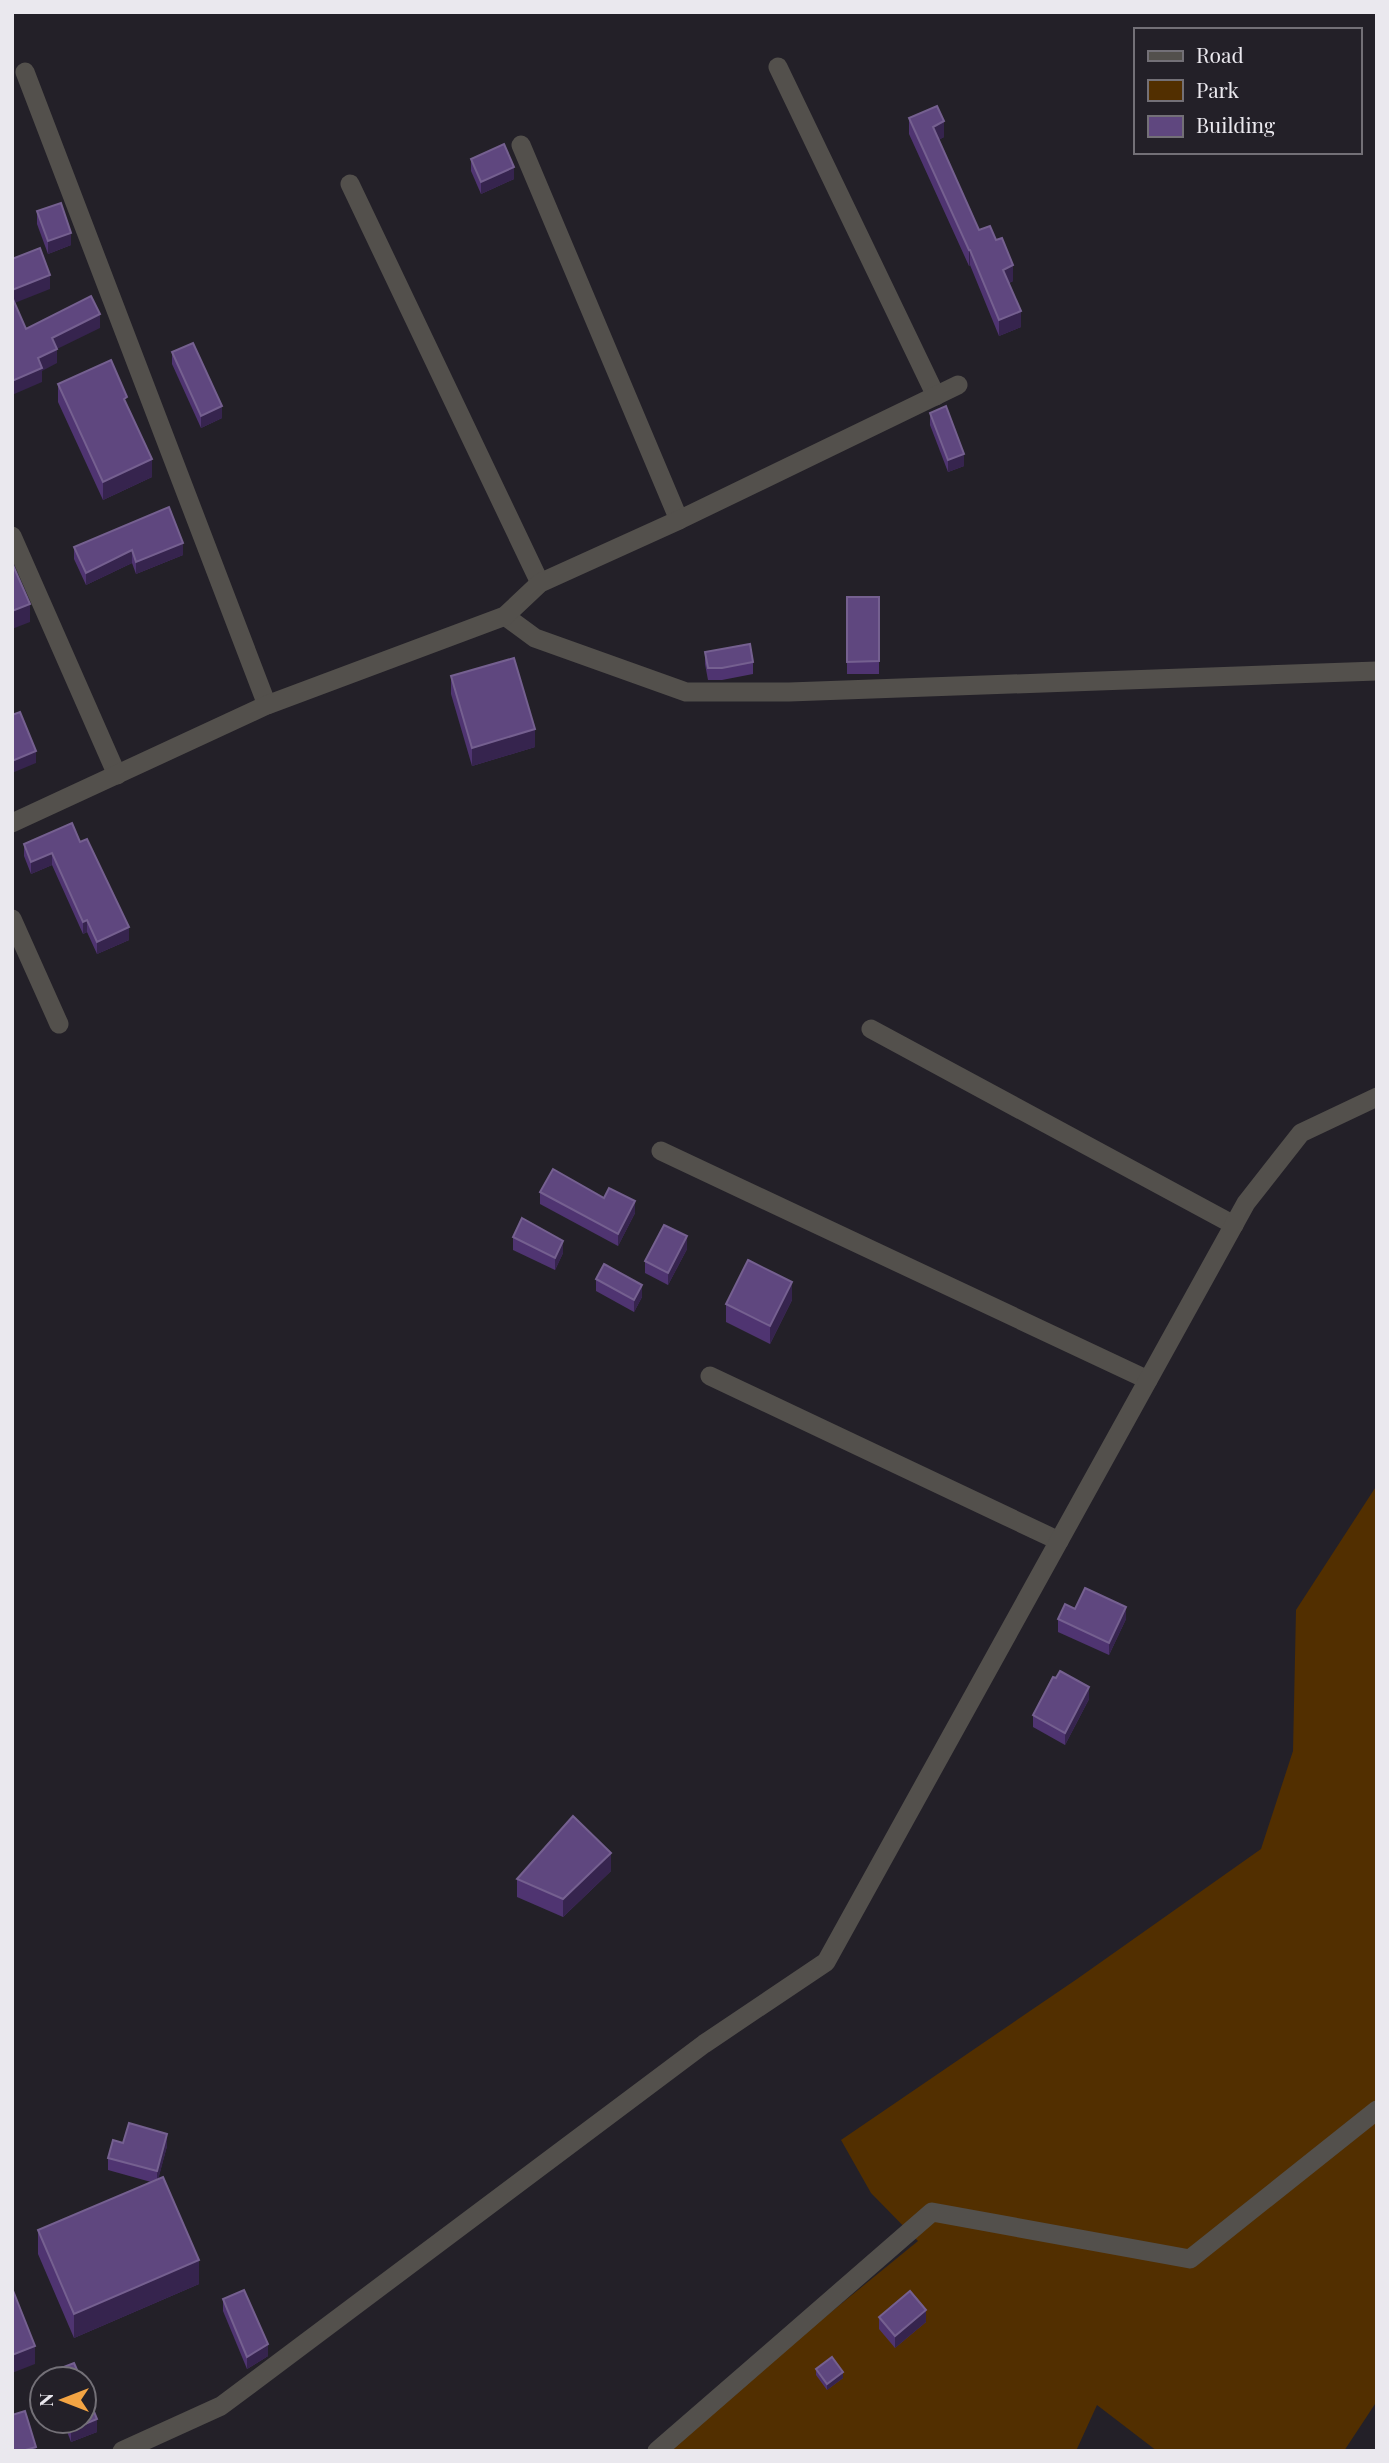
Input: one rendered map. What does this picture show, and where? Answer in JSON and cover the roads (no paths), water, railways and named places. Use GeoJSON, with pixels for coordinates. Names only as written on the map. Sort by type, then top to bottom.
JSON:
{"type":"FeatureCollection","features":[{"type":"Feature","properties":{"kind":"street"},"geometry":{"type":"LineString","coordinates":[[778,67],[936,396]]}},
{"type":"Feature","properties":{"kind":"street"},"geometry":{"type":"LineString","coordinates":[[25,72],[267,705]]}},
{"type":"Feature","properties":{"kind":"street"},"geometry":{"type":"LineString","coordinates":[[521,145],[679,520]]}},
{"type":"Feature","properties":{"kind":"street"},"geometry":{"type":"LineString","coordinates":[[350,184],[540,583]]}},
{"type":"Feature","properties":{"kind":"street"},"geometry":{"type":"LineString","coordinates":[[12,823],[267,705],[505,617],[540,583],[679,520],[958,386]]}},
{"type":"Feature","properties":{"kind":"street"},"geometry":{"type":"LineString","coordinates":[[12,536],[117,775]]}},
{"type":"Feature","properties":{"kind":"street"},"geometry":{"type":"LineString","coordinates":[[505,617],[535,638],[686,692],[789,692],[1377,671]]}},
{"type":"Feature","properties":{"kind":"street"},"geometry":{"type":"LineString","coordinates":[[12,919],[59,1024]]}},
{"type":"Feature","properties":{"kind":"street"},"geometry":{"type":"LineString","coordinates":[[871,1029],[1234,1225]]}},
{"type":"Feature","properties":{"kind":"street"},"geometry":{"type":"LineString","coordinates":[[122,2451],[221,2406],[704,2044],[826,1962],[1245,1203],[1301,1133],[1377,1097]]}},
{"type":"Feature","properties":{"kind":"street"},"geometry":{"type":"LineString","coordinates":[[661,1151],[1148,1380]]}},
{"type":"Feature","properties":{"kind":"street"},"geometry":{"type":"LineString","coordinates":[[710,1376],[1059,1541]]}},
{"type":"Feature","properties":{"kind":"street"},"geometry":{"type":"LineString","coordinates":[[657,2451],[932,2212],[1190,2259],[1377,2110]]}}]}
